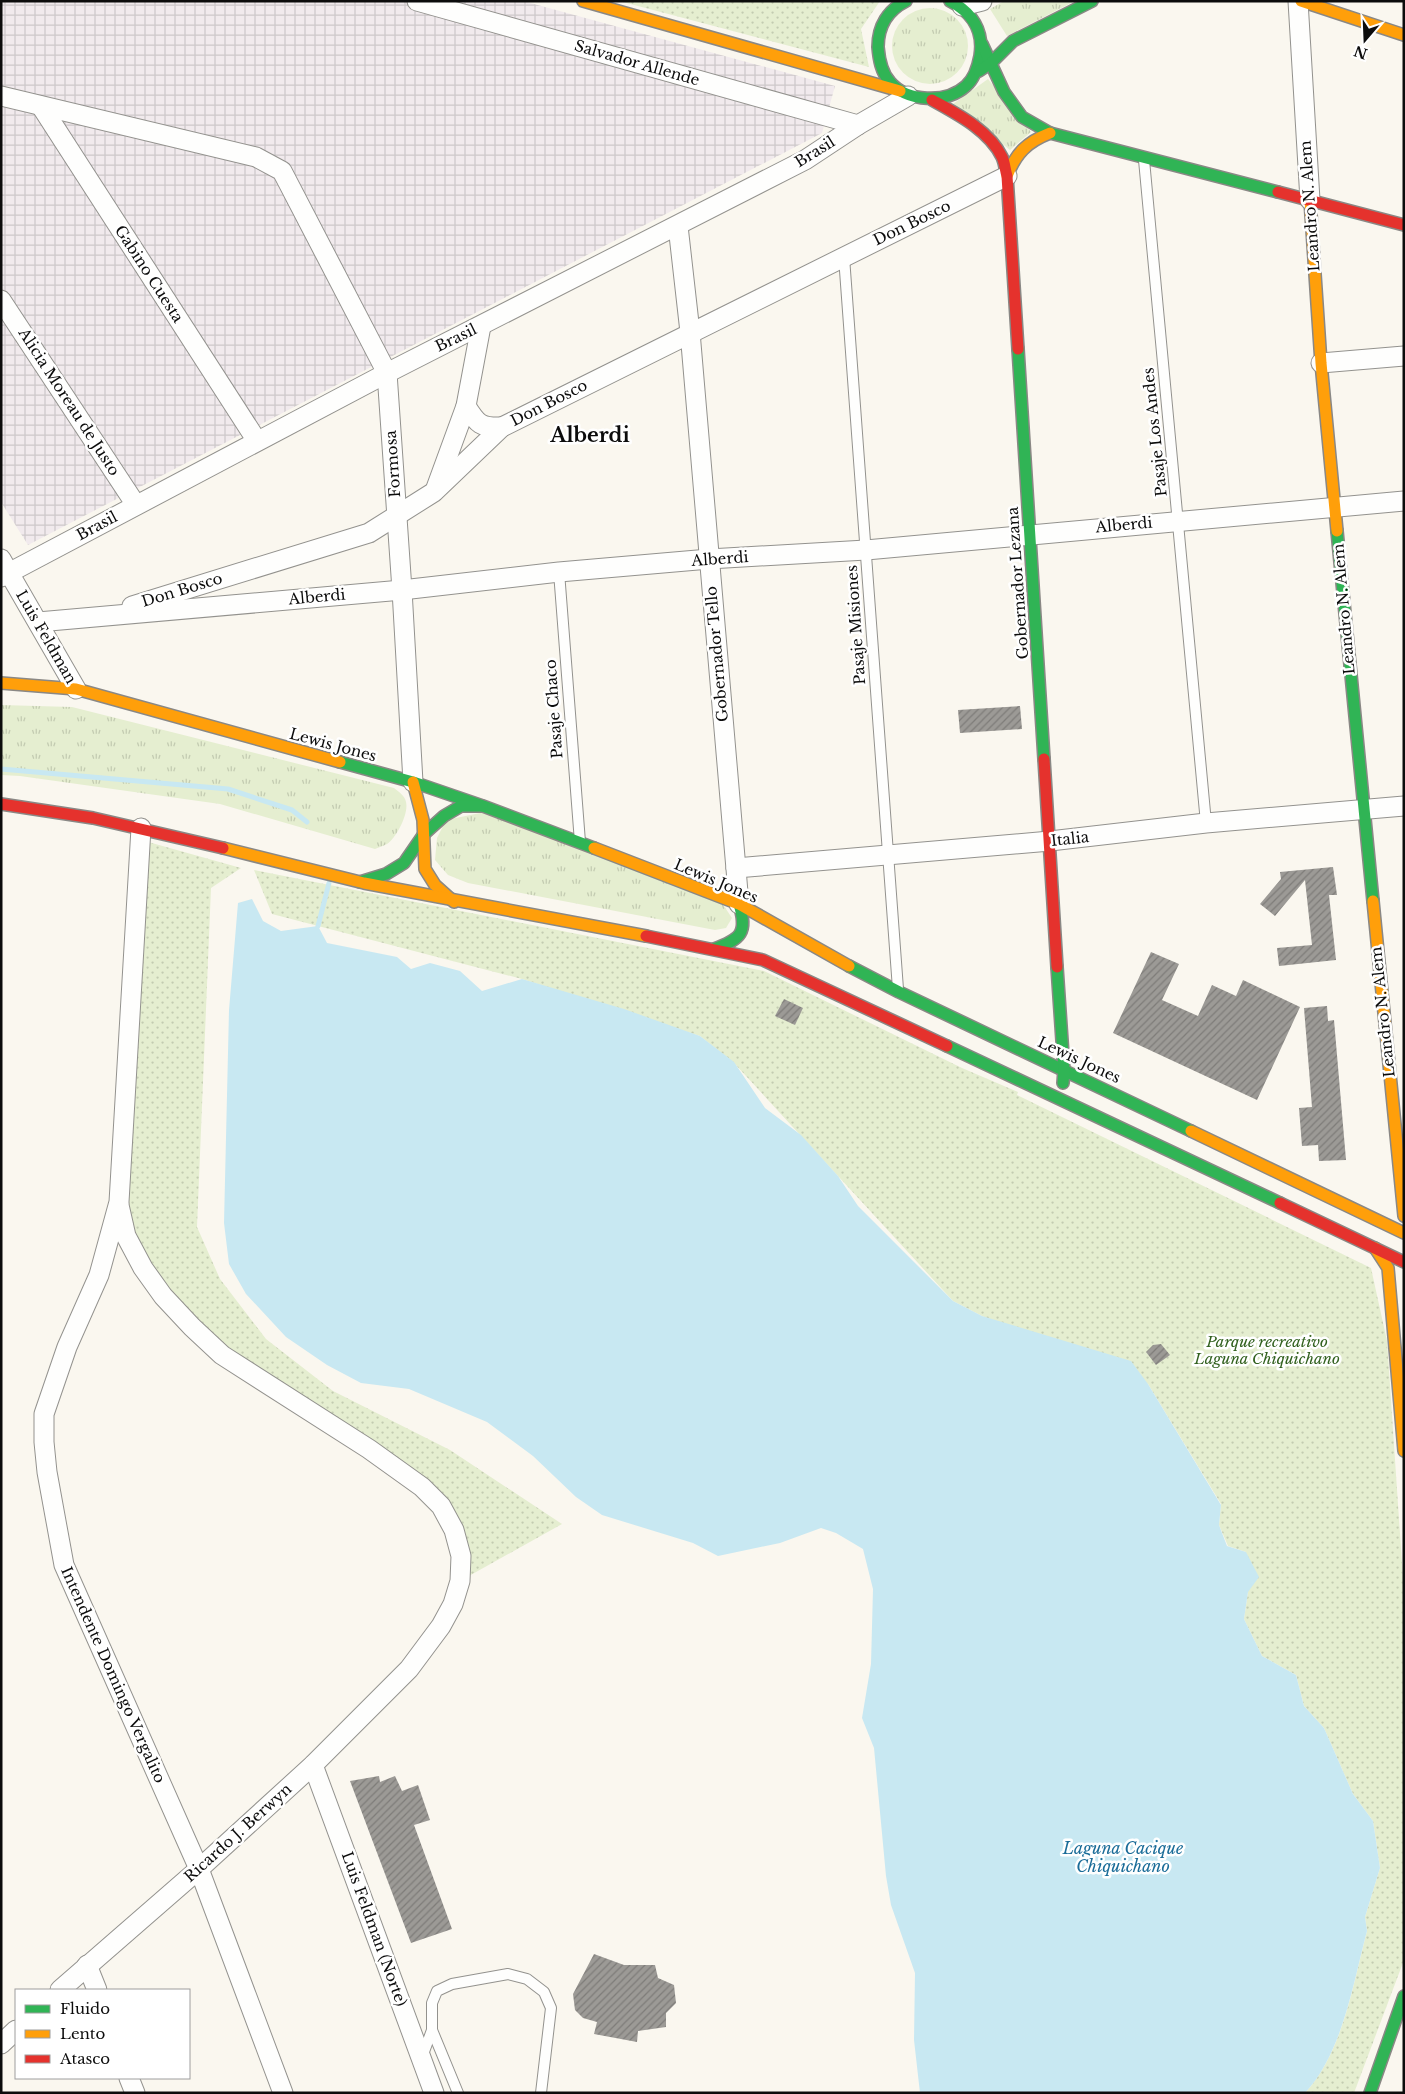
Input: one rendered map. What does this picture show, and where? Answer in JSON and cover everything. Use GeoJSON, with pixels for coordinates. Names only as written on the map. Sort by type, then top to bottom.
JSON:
{"type":"FeatureCollection","features":[{"type":"Feature","properties":{"kind":"street","name":"Salvador Allende"},"geometry":{"type":"LineString","coordinates":[[417,1],[858,125]]}},
{"type":"Feature","properties":{"kind":"street"},"geometry":{"type":"LineString","coordinates":[[583,1],[904,94],[932,100],[949,96],[964,88],[974,75],[981,59],[982,44]]}},
{"type":"Feature","properties":{"kind":"street"},"geometry":{"type":"LineString","coordinates":[[904,94],[887,80],[879,64],[876,48],[879,30],[888,15],[906,1]]}},
{"type":"Feature","properties":{"kind":"street"},"geometry":{"type":"LineString","coordinates":[[956,4],[982,1]]}},
{"type":"Feature","properties":{"kind":"street"},"geometry":{"type":"LineString","coordinates":[[974,75],[991,63],[1013,41],[1092,1]]}},
{"type":"Feature","properties":{"kind":"street"},"geometry":{"type":"LineString","coordinates":[[1299,1],[1329,6],[1404,35]]}},
{"type":"Feature","properties":{"kind":"street","name":"Leandro N. Alem"},"geometry":{"type":"LineString","coordinates":[[1299,1],[1321,363],[1363,808],[1399,1123],[1404,1216]]}},
{"type":"Feature","properties":{"kind":"street"},"geometry":{"type":"LineString","coordinates":[[956,4],[972,17],[1004,92],[1022,116],[1050,133],[1404,225]]}},
{"type":"Feature","properties":{"kind":"street","name":"Brasil"},"geometry":{"type":"LineString","coordinates":[[4,569],[136,505],[387,373],[805,160],[904,94]]}},
{"type":"Feature","properties":{"kind":"street"},"geometry":{"type":"LineString","coordinates":[[1,96],[41,106]]}},
{"type":"Feature","properties":{"kind":"street","name":"Gobernador Lezana"},"geometry":{"type":"LineString","coordinates":[[932,100],[961,117],[988,139],[1002,157],[1007,176],[1064,1070],[1061,1099]]}},
{"type":"Feature","properties":{"kind":"street","name":"Formosa"},"geometry":{"type":"LineString","coordinates":[[41,106],[256,156],[282,171],[387,373],[413,782]]}},
{"type":"Feature","properties":{"kind":"street","name":"Gabino Cuesta"},"geometry":{"type":"LineString","coordinates":[[41,106],[257,441]]}},
{"type":"Feature","properties":{"kind":"street"},"geometry":{"type":"LineString","coordinates":[[1007,176],[1014,159],[1030,140],[1050,133]]}},
{"type":"Feature","properties":{"kind":"street","name":"Don Bosco"},"geometry":{"type":"LineString","coordinates":[[95,617],[369,532],[434,492],[502,427],[1007,176]]}},
{"type":"Feature","properties":{"kind":"street","name":"Gobernador Tello"},"geometry":{"type":"LineString","coordinates":[[678,226],[690,332],[739,904]]}},
{"type":"Feature","properties":{"kind":"street","name":"Alicia Moreau de Justo"},"geometry":{"type":"LineString","coordinates":[[1,300],[136,505]]}},
{"type":"Feature","properties":{"kind":"street"},"geometry":{"type":"LineString","coordinates":[[434,492],[466,406],[481,326]]}},
{"type":"Feature","properties":{"kind":"street"},"geometry":{"type":"LineString","coordinates":[[1321,363],[1404,356]]}},
{"type":"Feature","properties":{"kind":"street"},"geometry":{"type":"LineString","coordinates":[[466,406],[476,422],[487,427],[502,427]]}},
{"type":"Feature","properties":{"kind":"street","name":"Alberdi"},"geometry":{"type":"LineString","coordinates":[[38,622],[402,590],[559,572],[709,559],[866,550],[1179,520],[1404,502]]}},
{"type":"Feature","properties":{"kind":"street","name":"Luis Feldman"},"geometry":{"type":"LineString","coordinates":[[4,569],[38,622],[76,689]]}},
{"type":"Feature","properties":{"kind":"street","name":"Lewis Jones"},"geometry":{"type":"LineString","coordinates":[[1,683],[76,689],[413,782],[482,806],[739,904],[820,951],[898,992],[1404,1233]]}},
{"type":"Feature","properties":{"kind":"street"},"geometry":{"type":"LineString","coordinates":[[413,782],[424,834],[423,853],[425,870],[435,885],[454,902]]}},
{"type":"Feature","properties":{"kind":"street"},"geometry":{"type":"LineString","coordinates":[[1,804],[55,810],[141,828],[360,882],[454,902],[714,949],[763,960],[1404,1262]]}},
{"type":"Feature","properties":{"kind":"street"},"geometry":{"type":"LineString","coordinates":[[360,882],[386,874],[404,863],[424,834],[444,816],[461,806],[482,806]]}},
{"type":"Feature","properties":{"kind":"street","name":"Italia"},"geometry":{"type":"LineString","coordinates":[[736,868],[1050,841],[1206,823],[1363,808],[1404,806]]}},
{"type":"Feature","properties":{"kind":"street"},"geometry":{"type":"LineString","coordinates":[[119,1202],[141,828]]}},
{"type":"Feature","properties":{"kind":"street"},"geometry":{"type":"LineString","coordinates":[[714,949],[733,942],[742,934],[745,920],[739,904]]}},
{"type":"Feature","properties":{"kind":"street","name":"Intendente Domingo Vergalito"},"geometry":{"type":"LineString","coordinates":[[119,1202],[99,1275],[67,1347],[44,1414],[47,1472],[64,1565],[199,1869],[283,2093]]}},
{"type":"Feature","properties":{"kind":"street","name":"Ricardo J. Berwyn"},"geometry":{"type":"LineString","coordinates":[[61,1989],[199,1869],[313,1766],[408,1669],[449,1612],[460,1581],[461,1556],[454,1530],[441,1506],[422,1487],[369,1449],[222,1355],[192,1327],[163,1296],[143,1268],[126,1236],[119,1202]]}},
{"type":"Feature","properties":{"kind":"street"},"geometry":{"type":"LineString","coordinates":[[1375,1248],[1388,1268],[1404,1452]]}},
{"type":"Feature","properties":{"kind":"street","name":"Luis Feldman (Norte)"},"geometry":{"type":"LineString","coordinates":[[313,1766],[434,2093]]}},
{"type":"Feature","properties":{"kind":"street"},"geometry":{"type":"LineString","coordinates":[[87,1965],[97,1989]]}},
{"type":"Feature","properties":{"kind":"street"},"geometry":{"type":"LineString","coordinates":[[1370,2093],[1404,1996]]}},
{"type":"Feature","properties":{"kind":"street"},"geometry":{"type":"LineString","coordinates":[[1,2044],[15,2031]]}},
{"type":"Feature","properties":{"kind":"street"},"geometry":{"type":"LineString","coordinates":[[130,2079],[135,2093]]}},
{"type":"Feature","properties":{"kind":"lane","name":"Pasaje Los Andes"},"geometry":{"type":"LineString","coordinates":[[1144,158],[1206,823]]}},
{"type":"Feature","properties":{"kind":"lane","name":"Pasaje Misiones"},"geometry":{"type":"LineString","coordinates":[[844,257],[898,992]]}},
{"type":"Feature","properties":{"kind":"lane","name":"Pasaje Chaco"},"geometry":{"type":"LineString","coordinates":[[559,572],[580,843]]}},
{"type":"Feature","properties":{"kind":"lane"},"geometry":{"type":"LineString","coordinates":[[422,2057],[432,2030],[432,2003],[437,1991],[452,1984],[508,1974],[527,1979],[544,1992],[551,2008],[541,2093]]}},
{"type":"Feature","properties":{"kind":"lane"},"geometry":{"type":"LineString","coordinates":[[432,2030],[458,2093]]}},
{"type":"Feature","properties":{"kind":"shaded area"},"geometry":{"type":"Polygon","coordinates":[[[1,1],[523,1],[835,86],[822,133],[28,545],[1,502],[1,1]]]}},
{"type":"Feature","properties":{"kind":"green space"},"geometry":{"type":"Polygon","coordinates":[[[619,1],[880,1],[861,29],[869,67],[619,1]]]}},
{"type":"Feature","properties":{"kind":"green space"},"geometry":{"type":"Polygon","coordinates":[[[1004,1],[1075,1],[1007,36],[990,9],[1004,1]]]}},
{"type":"Feature","properties":{"kind":"green space"},"geometry":{"type":"Polygon","coordinates":[[[930,8],[945,11],[957,19],[965,31],[968,46],[965,61],[957,73],[945,81],[930,84],[915,81],[903,73],[895,61],[892,46],[895,31],[903,19],[915,11],[930,8]]]}},
{"type":"Feature","properties":{"kind":"green space"},"geometry":{"type":"Polygon","coordinates":[[[988,79],[1031,132],[1010,150],[953,104],[988,79]]]}},
{"type":"Feature","properties":{"kind":"green space"},"geometry":{"type":"Polygon","coordinates":[[[1,705],[72,707],[394,788],[402,794],[405,800],[406,813],[391,841],[375,849],[220,804],[20,776],[1,775],[1,705]]]}},
{"type":"Feature","properties":{"kind":"green space"},"geometry":{"type":"Polygon","coordinates":[[[485,812],[722,903],[732,918],[726,928],[715,930],[468,883],[448,875],[435,860],[437,838],[446,820],[485,812]]]}},
{"type":"Feature","properties":{"kind":"green space"},"geometry":{"type":"Polygon","coordinates":[[[134,838],[241,868],[211,888],[197,1227],[220,1279],[266,1339],[333,1391],[450,1450],[562,1524],[460,1581],[441,1506],[222,1355],[126,1236],[134,838]]]}},
{"type":"Feature","properties":{"kind":"green space","name":"Parque recreativo Laguna Chiquichano"},"geometry":{"type":"Polygon","coordinates":[[[254,870],[764,971],[962,1068],[1018,1092],[1017,1095],[1371,1268],[1387,1341],[1404,1593],[1404,1960],[1354,2093],[1305,2093],[1329,2058],[1338,2038],[1357,1973],[1367,1931],[1365,1917],[1380,1868],[1373,1821],[1353,1794],[1324,1728],[1304,1706],[1296,1675],[1262,1656],[1244,1619],[1248,1592],[1246,1552],[1228,1546],[1219,1525],[1221,1504],[1148,1384],[982,1316],[953,1301],[734,1063],[700,1036],[522,979],[272,914],[254,870]]]}},
{"type":"Feature","properties":{"kind":"water","name":"Laguna Cacique Chiquichano"},"geometry":{"type":"Polygon","coordinates":[[[252,899],[263,921],[281,931],[318,926],[327,943],[397,957],[411,969],[430,963],[460,971],[482,991],[522,979],[624,1009],[700,1036],[734,1062],[765,1108],[801,1135],[838,1176],[858,1206],[953,1301],[982,1316],[1131,1361],[1148,1384],[1221,1505],[1219,1525],[1227,1546],[1246,1552],[1259,1577],[1248,1592],[1244,1619],[1262,1656],[1296,1675],[1304,1706],[1324,1728],[1353,1794],[1373,1821],[1380,1868],[1365,1917],[1367,1931],[1357,1972],[1345,2016],[1329,2058],[1305,2093],[920,2093],[914,2040],[915,1973],[891,1905],[886,1876],[874,1748],[862,1718],[871,1664],[873,1589],[863,1549],[836,1533],[821,1528],[780,1543],[718,1556],[693,1543],[602,1515],[576,1497],[533,1456],[487,1422],[409,1389],[361,1383],[327,1365],[286,1337],[246,1294],[229,1264],[224,1223],[229,1010],[238,903],[252,899]]]}},
{"type":"Feature","properties":{"kind":"building"},"geometry":{"type":"Polygon","coordinates":[[[1020,706],[1022,729],[960,733],[958,710],[1020,706]]]}},
{"type":"Feature","properties":{"kind":"building"},"geometry":{"type":"Polygon","coordinates":[[[1333,867],[1337,895],[1329,895],[1336,960],[1279,966],[1277,948],[1312,945],[1305,880],[1275,916],[1260,904],[1281,879],[1280,872],[1333,867]]]}},
{"type":"Feature","properties":{"kind":"building"},"geometry":{"type":"Polygon","coordinates":[[[1151,952],[1179,964],[1162,1000],[1198,1016],[1212,985],[1236,996],[1243,980],[1300,1007],[1257,1100],[1113,1033],[1151,952]]]}},
{"type":"Feature","properties":{"kind":"building"},"geometry":{"type":"Polygon","coordinates":[[[784,999],[803,1008],[795,1025],[775,1016],[784,999]]]}},
{"type":"Feature","properties":{"kind":"building"},"geometry":{"type":"Polygon","coordinates":[[[1327,1006],[1328,1021],[1334,1020],[1346,1160],[1319,1161],[1318,1145],[1302,1146],[1299,1108],[1312,1107],[1304,1008],[1327,1006]]]}},
{"type":"Feature","properties":{"kind":"building"},"geometry":{"type":"Polygon","coordinates":[[[1161,1344],[1170,1355],[1156,1365],[1146,1352],[1153,1345],[1161,1344]]]}},
{"type":"Feature","properties":{"kind":"building"},"geometry":{"type":"Polygon","coordinates":[[[379,1776],[380,1782],[395,1776],[402,1791],[418,1785],[430,1820],[414,1825],[452,1929],[411,1943],[350,1781],[379,1776]]]}},
{"type":"Feature","properties":{"kind":"building"},"geometry":{"type":"Polygon","coordinates":[[[594,1954],[624,1965],[655,1965],[658,1978],[674,1985],[676,2003],[666,2013],[666,2027],[638,2031],[637,2042],[594,2034],[597,2022],[583,2018],[575,2010],[573,1994],[594,1954]]]}},
{"type":"Feature","properties":{"kind":"waterway"},"geometry":{"type":"LineString","coordinates":[[1,769],[228,789],[292,810],[307,822]]}},
{"type":"Feature","properties":{"kind":"waterway"},"geometry":{"type":"LineString","coordinates":[[318,926],[329,883]]}},
{"type":"Feature","properties":{"kind":"traffic: fast"},"geometry":{"type":"LineString","coordinates":[[906,1],[889,14],[882,26],[878,39],[880,61],[887,78],[897,89],[906,94],[927,98],[948,96],[966,86],[976,72],[980,56],[980,38],[975,23],[965,11],[950,1]]}},
{"type":"Feature","properties":{"kind":"traffic: fast"},"geometry":{"type":"LineString","coordinates":[[979,71],[991,63],[1013,41],[1092,1]]}},
{"type":"Feature","properties":{"kind":"traffic: fast"},"geometry":{"type":"LineString","coordinates":[[982,44],[1004,92],[1022,117],[1050,133],[1278,192]]}},
{"type":"Feature","properties":{"kind":"traffic: fast"},"geometry":{"type":"LineString","coordinates":[[1018,349],[1044,759]]}},
{"type":"Feature","properties":{"kind":"traffic: fast"},"geometry":{"type":"LineString","coordinates":[[1337,531],[1373,901]]}},
{"type":"Feature","properties":{"kind":"traffic: fast"},"geometry":{"type":"LineString","coordinates":[[340,762],[413,782],[594,848]]}},
{"type":"Feature","properties":{"kind":"traffic: fast"},"geometry":{"type":"LineString","coordinates":[[360,882],[386,874],[404,863],[424,834],[444,816],[461,806],[482,806]]}},
{"type":"Feature","properties":{"kind":"traffic: fast"},"geometry":{"type":"LineString","coordinates":[[714,949],[731,942],[740,934],[743,922],[739,904]]}},
{"type":"Feature","properties":{"kind":"traffic: fast"},"geometry":{"type":"LineString","coordinates":[[849,966],[899,992],[1191,1131]]}},
{"type":"Feature","properties":{"kind":"traffic: fast"},"geometry":{"type":"LineString","coordinates":[[1057,967],[1064,1070],[1063,1083]]}},
{"type":"Feature","properties":{"kind":"traffic: fast"},"geometry":{"type":"LineString","coordinates":[[947,1046],[1280,1203]]}},
{"type":"Feature","properties":{"kind":"traffic: fast"},"geometry":{"type":"LineString","coordinates":[[1370,2093],[1404,1996]]}},
{"type":"Feature","properties":{"kind":"traffic: slow"},"geometry":{"type":"LineString","coordinates":[[583,1],[900,91]]}},
{"type":"Feature","properties":{"kind":"traffic: slow"},"geometry":{"type":"LineString","coordinates":[[1301,1],[1404,35]]}},
{"type":"Feature","properties":{"kind":"traffic: slow"},"geometry":{"type":"LineString","coordinates":[[1007,176],[1014,161],[1023,149],[1035,140],[1050,133]]}},
{"type":"Feature","properties":{"kind":"traffic: slow"},"geometry":{"type":"LineString","coordinates":[[1310,200],[1321,363],[1337,531]]}},
{"type":"Feature","properties":{"kind":"traffic: slow"},"geometry":{"type":"LineString","coordinates":[[1,683],[76,689],[340,762]]}},
{"type":"Feature","properties":{"kind":"traffic: slow"},"geometry":{"type":"LineString","coordinates":[[413,782],[423,820],[425,869],[435,885],[454,902]]}},
{"type":"Feature","properties":{"kind":"traffic: slow"},"geometry":{"type":"LineString","coordinates":[[223,848],[364,883],[646,936]]}},
{"type":"Feature","properties":{"kind":"traffic: slow"},"geometry":{"type":"LineString","coordinates":[[594,848],[739,904],[849,966]]}},
{"type":"Feature","properties":{"kind":"traffic: slow"},"geometry":{"type":"LineString","coordinates":[[1373,901],[1404,1216]]}},
{"type":"Feature","properties":{"kind":"traffic: slow"},"geometry":{"type":"LineString","coordinates":[[1191,1131],[1404,1233]]}},
{"type":"Feature","properties":{"kind":"traffic: slow"},"geometry":{"type":"LineString","coordinates":[[1375,1248],[1388,1268],[1404,1451]]}},
{"type":"Feature","properties":{"kind":"traffic: jam"},"geometry":{"type":"LineString","coordinates":[[932,100],[962,117],[981,131],[996,147],[1003,159],[1007,176],[1018,349]]}},
{"type":"Feature","properties":{"kind":"traffic: jam"},"geometry":{"type":"LineString","coordinates":[[1278,192],[1404,225]]}},
{"type":"Feature","properties":{"kind":"traffic: jam"},"geometry":{"type":"LineString","coordinates":[[1044,759],[1057,967]]}},
{"type":"Feature","properties":{"kind":"traffic: jam"},"geometry":{"type":"LineString","coordinates":[[1,804],[93,818],[223,848]]}},
{"type":"Feature","properties":{"kind":"traffic: jam"},"geometry":{"type":"LineString","coordinates":[[646,936],[763,960],[947,1046]]}},
{"type":"Feature","properties":{"kind":"traffic: jam"},"geometry":{"type":"LineString","coordinates":[[1280,1203],[1404,1262]]}},
{"type":"Feature","properties":{"kind":"district","name":"Alberdi"},"geometry":{"type":"Point","coordinates":[590,435]}}]}
